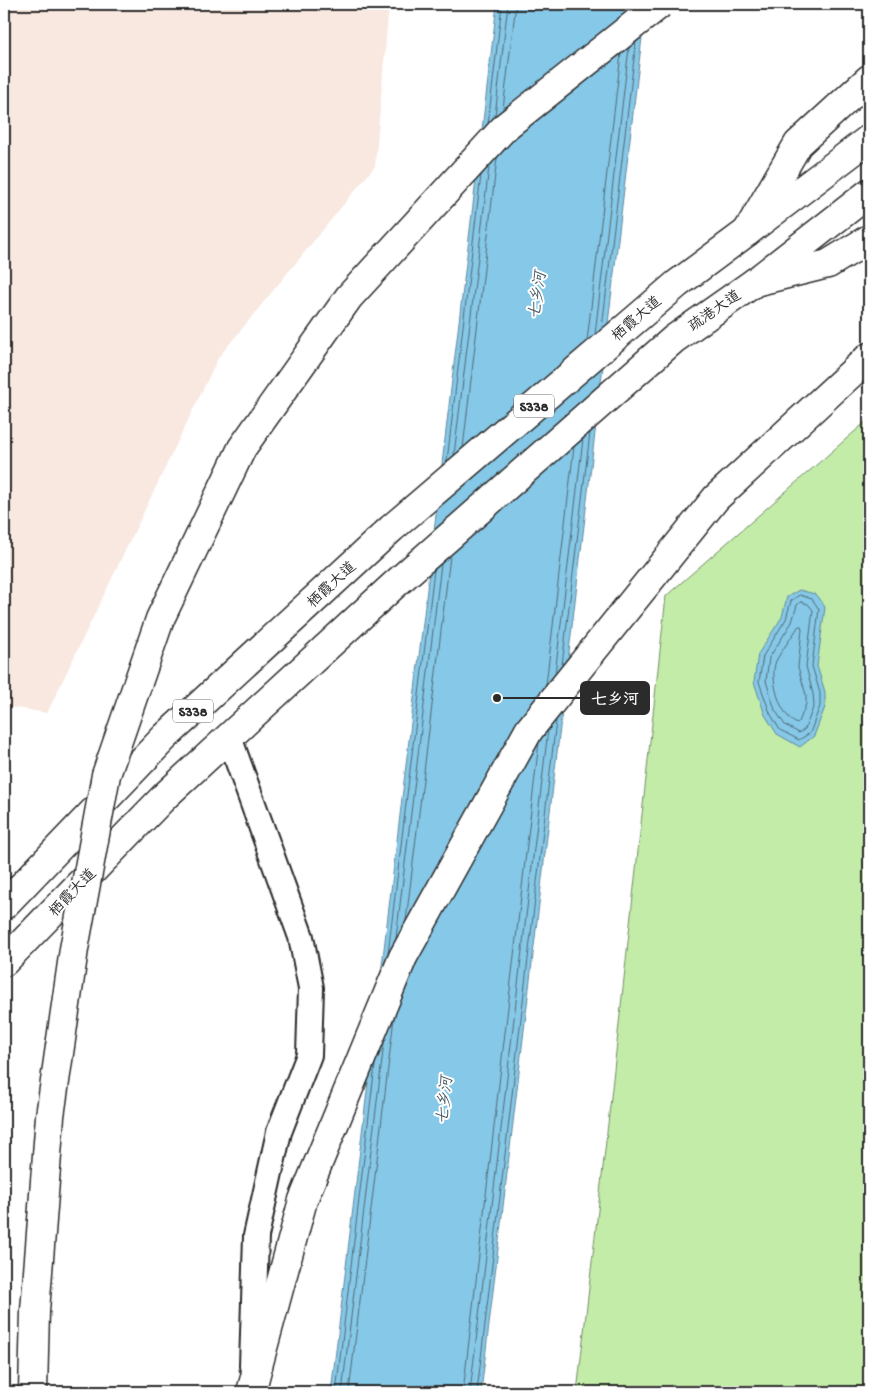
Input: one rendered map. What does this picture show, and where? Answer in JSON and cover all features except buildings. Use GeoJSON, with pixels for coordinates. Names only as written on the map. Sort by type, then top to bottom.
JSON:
{"type":"FeatureCollection","features":[{"type":"Feature","properties":{"kind":"main road"},"geometry":{"type":"LineString","coordinates":[[33,1392],[35,1311],[50,1116],[74,949],[106,775],[160,619],[242,448],[349,297],[506,126],[660,4]]}},
{"type":"Feature","properties":{"kind":"main road"},"geometry":{"type":"LineString","coordinates":[[747,232],[798,144],[869,79]]}},
{"type":"Feature","properties":{"kind":"main road","name":"S338"},"geometry":{"type":"LineString","coordinates":[[747,232],[869,139]]}},
{"type":"Feature","properties":{"kind":"main road","name":"S338"},"geometry":{"type":"LineString","coordinates":[[755,282],[869,193]]}},
{"type":"Feature","properties":{"kind":"main road","name":"栖霞大道"},"geometry":{"type":"LineString","coordinates":[[4,905],[165,737],[392,528],[677,284],[747,232]]}},
{"type":"Feature","properties":{"kind":"main road"},"geometry":{"type":"LineString","coordinates":[[755,282],[828,264],[869,239]]}},
{"type":"Feature","properties":{"kind":"main road","name":"疏港大道"},"geometry":{"type":"LineString","coordinates":[[674,339],[755,282]]}},
{"type":"Feature","properties":{"kind":"main road","name":"栖霞大道"},"geometry":{"type":"LineString","coordinates":[[4,962],[166,795],[393,586],[674,339]]}},
{"type":"Feature","properties":{"kind":"main road"},"geometry":{"type":"LineString","coordinates":[[251,1392],[303,1200],[402,957],[529,730],[716,498],[869,357]]}},
{"type":"Feature","properties":{"kind":"street"},"geometry":{"type":"LineString","coordinates":[[229,737],[301,936],[311,988],[308,1056],[279,1132],[256,1236],[251,1392]]}},
{"type":"Feature","properties":{"kind":"shaded area"},"geometry":{"type":"Polygon","coordinates":[[[4,4],[389,4],[375,166],[218,358],[47,713],[4,706],[4,4]]]}},
{"type":"Feature","properties":{"kind":"green space"},"geometry":{"type":"Polygon","coordinates":[[[869,419],[869,1392],[577,1392],[666,596],[869,419]]]}},
{"type":"Feature","properties":{"kind":"water","name":"七乡河"},"geometry":{"type":"Polygon","coordinates":[[[497,4],[646,4],[481,1392],[331,1392],[497,4]]]}},
{"type":"Feature","properties":{"kind":"water"},"geometry":{"type":"Polygon","coordinates":[[[799,590],[815,594],[825,607],[817,666],[825,692],[825,707],[814,736],[800,747],[777,734],[765,715],[754,682],[758,654],[782,617],[787,597],[799,590]]]}},
{"type":"Feature","properties":{"kind":"place","name":"七乡河"},"geometry":{"type":"Point","coordinates":[497,698]}}]}
